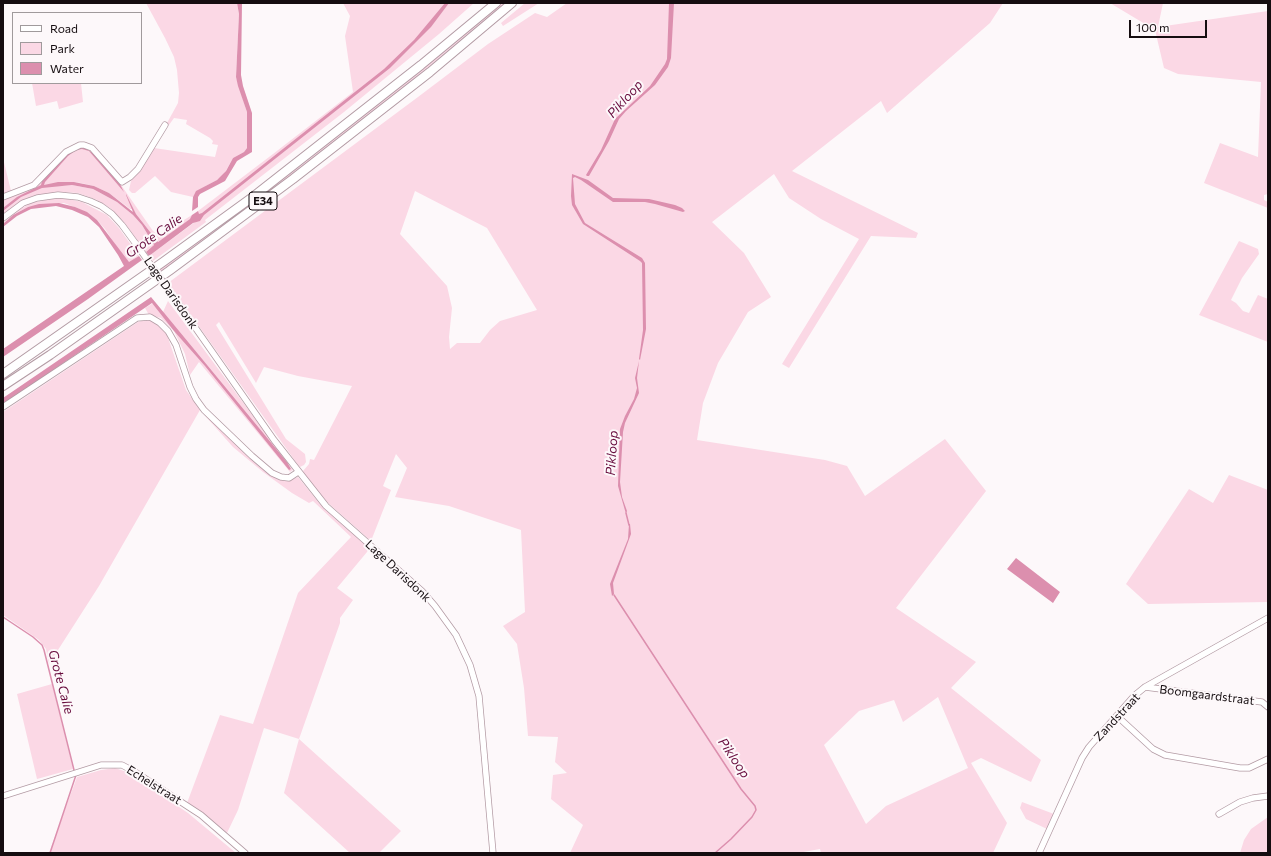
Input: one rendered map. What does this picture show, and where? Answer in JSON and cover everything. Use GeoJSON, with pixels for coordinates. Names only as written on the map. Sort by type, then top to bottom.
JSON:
{"type":"FeatureCollection","features":[{"type":"Feature","properties":{"kind":"highway","name":"E34"},"geometry":{"type":"LineString","coordinates":[[3,374],[156,267],[254,196],[420,66],[496,3]]}},
{"type":"Feature","properties":{"kind":"highway","name":"E34"},"geometry":{"type":"LineString","coordinates":[[3,386],[50,355],[169,271],[293,179],[430,72],[512,3]]}},
{"type":"Feature","properties":{"kind":"street"},"geometry":{"type":"LineString","coordinates":[[3,197],[34,185],[66,152],[80,145],[92,148],[122,182],[136,171],[165,124]]}},
{"type":"Feature","properties":{"kind":"street","name":"Lage Darisdonk"},"geometry":{"type":"LineString","coordinates":[[3,218],[23,203],[36,198],[58,195],[78,197],[90,201],[101,206],[112,214],[136,244],[274,440],[326,506],[422,591],[436,606],[458,640],[470,665],[479,696],[493,853]]}},
{"type":"Feature","properties":{"kind":"street","name":"Lage Darisdonk"},"geometry":{"type":"LineString","coordinates":[[3,407],[137,318],[150,317],[168,330],[176,345],[190,387],[204,410],[272,473],[280,477],[288,478],[298,472]]}},
{"type":"Feature","properties":{"kind":"street","name":"Zandstraat"},"geometry":{"type":"LineString","coordinates":[[1039,853],[1082,758],[1097,737],[1134,696],[1145,687],[1268,618]]}},
{"type":"Feature","properties":{"kind":"street","name":"Boomgaardstraat"},"geometry":{"type":"LineString","coordinates":[[1145,687],[1262,702],[1268,707]]}},
{"type":"Feature","properties":{"kind":"street"},"geometry":{"type":"LineString","coordinates":[[1117,716],[1153,749],[1165,755],[1240,768],[1249,768],[1268,759]]}},
{"type":"Feature","properties":{"kind":"street","name":"Echelstraat"},"geometry":{"type":"LineString","coordinates":[[3,796],[101,764],[122,765],[201,815],[245,853]]}},
{"type":"Feature","properties":{"kind":"street"},"geometry":{"type":"LineString","coordinates":[[1219,814],[1240,802],[1268,796]]}},
{"type":"Feature","properties":{"kind":"green space"},"geometry":{"type":"Polygon","coordinates":[[[146,3],[237,3],[239,14],[236,77],[247,112],[247,148],[244,152],[233,158],[223,176],[197,191],[193,197],[171,192],[155,176],[135,193],[132,193],[129,190],[131,181],[154,148],[215,157],[218,145],[212,144],[213,141],[210,138],[186,124],[187,120],[174,118],[169,125],[167,123],[178,103],[179,93],[177,70],[174,57],[146,3]]]}},
{"type":"Feature","properties":{"kind":"green space"},"geometry":{"type":"Polygon","coordinates":[[[343,3],[474,3],[439,34],[344,112],[205,220],[206,222],[153,261],[149,256],[195,222],[198,211],[353,92],[345,36],[350,16],[343,3]]]}},
{"type":"Feature","properties":{"kind":"green space"},"geometry":{"type":"Polygon","coordinates":[[[502,3],[506,3],[387,101],[306,165],[161,272],[159,270],[304,163],[502,3]]]}},
{"type":"Feature","properties":{"kind":"green space"},"geometry":{"type":"Polygon","coordinates":[[[525,3],[539,3],[503,26],[501,23],[525,3]]]}},
{"type":"Feature","properties":{"kind":"green space"},"geometry":{"type":"Polygon","coordinates":[[[567,3],[1003,3],[990,23],[887,113],[881,101],[792,171],[918,233],[916,238],[871,236],[789,368],[782,364],[859,239],[821,219],[789,198],[774,174],[712,222],[744,253],[771,297],[748,312],[718,363],[703,403],[697,440],[825,460],[847,466],[865,496],[945,439],[986,491],[896,608],[976,662],[951,688],[1041,760],[1031,782],[981,758],[971,763],[1007,823],[993,853],[821,853],[820,849],[798,853],[570,853],[583,825],[551,799],[553,775],[567,773],[555,762],[558,737],[528,736],[524,688],[517,644],[503,626],[525,612],[521,530],[449,506],[395,497],[407,468],[396,454],[383,486],[391,490],[371,541],[327,502],[303,471],[309,464],[310,459],[314,460],[352,386],[298,376],[264,367],[256,383],[219,322],[216,325],[286,439],[305,454],[306,462],[300,467],[168,283],[488,44],[535,13],[547,17],[567,3]],[[415,191],[400,234],[447,286],[452,308],[449,337],[450,349],[457,343],[480,343],[490,330],[500,321],[537,310],[487,228],[415,191]],[[938,697],[903,722],[894,700],[859,711],[824,745],[866,824],[886,806],[968,768],[938,697]]]}},
{"type":"Feature","properties":{"kind":"green space"},"geometry":{"type":"Polygon","coordinates":[[[1110,3],[1163,3],[1158,27],[1268,11],[1268,194],[1264,195],[1264,200],[1268,202],[1268,208],[1204,183],[1220,143],[1258,157],[1261,82],[1178,74],[1164,68],[1155,30],[1110,3]]]}},
{"type":"Feature","properties":{"kind":"green space"},"geometry":{"type":"Polygon","coordinates":[[[32,84],[81,84],[83,102],[59,109],[57,101],[36,106],[32,84]]]}},
{"type":"Feature","properties":{"kind":"green space"},"geometry":{"type":"Polygon","coordinates":[[[77,148],[89,149],[119,182],[153,231],[157,234],[163,233],[192,215],[192,218],[158,242],[133,209],[130,209],[109,193],[94,186],[74,182],[56,186],[72,185],[93,189],[117,202],[133,215],[142,225],[154,245],[146,252],[124,222],[110,208],[97,200],[78,193],[60,192],[33,196],[18,203],[3,214],[3,200],[36,187],[69,153],[77,148]]]}},
{"type":"Feature","properties":{"kind":"green space"},"geometry":{"type":"Polygon","coordinates":[[[3,158],[11,191],[3,194],[3,158]]]}},
{"type":"Feature","properties":{"kind":"green space"},"geometry":{"type":"Polygon","coordinates":[[[64,198],[82,202],[107,215],[119,228],[139,256],[129,263],[126,261],[105,229],[97,220],[82,210],[64,203],[28,207],[13,215],[3,224],[17,211],[31,203],[49,199],[64,198]]]}},
{"type":"Feature","properties":{"kind":"green space"},"geometry":{"type":"Polygon","coordinates":[[[1239,241],[1258,249],[1259,254],[1242,278],[1231,300],[1243,311],[1249,313],[1258,295],[1268,299],[1268,342],[1199,315],[1239,241]]]}},
{"type":"Feature","properties":{"kind":"green space"},"geometry":{"type":"Polygon","coordinates":[[[168,301],[293,470],[290,472],[199,362],[190,375],[185,354],[174,331],[161,318],[149,315],[145,308],[155,302],[163,312],[168,301]]]}},
{"type":"Feature","properties":{"kind":"green space"},"geometry":{"type":"Polygon","coordinates":[[[144,320],[157,323],[167,335],[186,390],[200,410],[99,586],[49,664],[46,649],[39,640],[3,615],[3,412],[138,322],[144,320]]]}},
{"type":"Feature","properties":{"kind":"green space"},"geometry":{"type":"Polygon","coordinates":[[[201,409],[279,479],[286,481],[298,477],[320,504],[369,548],[337,588],[353,600],[340,618],[340,623],[299,739],[264,728],[238,810],[227,833],[187,803],[220,715],[253,724],[298,593],[351,537],[313,501],[309,503],[292,493],[263,472],[233,447],[200,410],[201,409]]]}},
{"type":"Feature","properties":{"kind":"green space"},"geometry":{"type":"Polygon","coordinates":[[[1229,475],[1268,490],[1268,602],[1148,604],[1126,584],[1189,489],[1213,503],[1229,475]]]}},
{"type":"Feature","properties":{"kind":"green space"},"geometry":{"type":"Polygon","coordinates":[[[52,684],[73,769],[37,779],[17,694],[52,684]]]}},
{"type":"Feature","properties":{"kind":"green space"},"geometry":{"type":"Polygon","coordinates":[[[299,739],[401,831],[379,853],[350,853],[284,793],[299,739]]]}},
{"type":"Feature","properties":{"kind":"green space"},"geometry":{"type":"Polygon","coordinates":[[[115,768],[127,772],[188,813],[236,853],[49,853],[77,777],[101,770],[115,768]]]}},
{"type":"Feature","properties":{"kind":"green space"},"geometry":{"type":"Polygon","coordinates":[[[1022,802],[1054,814],[1047,829],[1026,819],[1020,808],[1022,802]]]}},
{"type":"Feature","properties":{"kind":"green space"},"geometry":{"type":"Polygon","coordinates":[[[1268,817],[1268,853],[1240,853],[1244,840],[1251,829],[1268,817]]]}},
{"type":"Feature","properties":{"kind":"water"},"geometry":{"type":"Polygon","coordinates":[[[237,3],[242,3],[241,75],[252,113],[252,152],[237,161],[225,181],[200,194],[198,197],[198,207],[192,211],[193,197],[196,191],[217,180],[226,171],[233,158],[244,152],[247,148],[247,112],[236,77],[239,14],[237,3]]]}},
{"type":"Feature","properties":{"kind":"water"},"geometry":{"type":"Polygon","coordinates":[[[445,3],[449,3],[431,27],[390,68],[204,215],[200,221],[193,223],[149,256],[146,252],[154,245],[142,225],[133,215],[117,202],[93,189],[72,185],[42,188],[21,197],[3,211],[3,208],[17,197],[41,185],[42,181],[69,153],[81,147],[85,148],[93,153],[119,182],[124,192],[89,151],[82,149],[76,150],[68,156],[44,185],[58,182],[74,182],[94,186],[109,193],[133,212],[126,194],[136,214],[158,242],[190,219],[192,215],[198,211],[199,214],[202,213],[384,69],[414,40],[445,3]]]}},
{"type":"Feature","properties":{"kind":"water"},"geometry":{"type":"Polygon","coordinates":[[[669,3],[674,3],[671,58],[668,67],[655,85],[619,119],[609,141],[589,176],[587,176],[586,175],[601,150],[615,119],[650,86],[665,64],[667,59],[669,3]]]}},
{"type":"Feature","properties":{"kind":"water"},"geometry":{"type":"Polygon","coordinates":[[[572,174],[588,180],[613,198],[649,199],[675,205],[685,211],[683,212],[645,202],[613,202],[581,180],[575,177],[573,178],[575,204],[585,223],[642,258],[645,263],[646,329],[640,360],[643,330],[642,263],[583,224],[572,205],[572,174]]]}},
{"type":"Feature","properties":{"kind":"water"},"geometry":{"type":"Polygon","coordinates":[[[59,203],[87,212],[97,220],[129,262],[139,256],[142,260],[3,357],[3,349],[124,266],[99,227],[88,217],[72,210],[56,206],[31,209],[17,216],[3,227],[3,224],[13,215],[28,207],[39,204],[59,203]]]}},
{"type":"Feature","properties":{"kind":"water"},"geometry":{"type":"Polygon","coordinates":[[[151,297],[287,462],[291,469],[289,470],[152,303],[3,404],[3,398],[151,297]]]}},
{"type":"Feature","properties":{"kind":"water"},"geometry":{"type":"Polygon","coordinates":[[[639,361],[637,378],[639,393],[625,423],[623,432],[620,482],[622,497],[627,511],[626,514],[618,486],[620,429],[634,399],[637,388],[635,378],[639,361]]]}},
{"type":"Feature","properties":{"kind":"water"},"geometry":{"type":"Polygon","coordinates":[[[629,524],[631,534],[613,583],[614,594],[612,596],[610,584],[628,539],[629,524]]]}},
{"type":"Feature","properties":{"kind":"water"},"geometry":{"type":"Polygon","coordinates":[[[1016,558],[1060,592],[1053,603],[1007,569],[1016,558]]]}},
{"type":"Feature","properties":{"kind":"waterway","name":"Pikloop"},"geometry":{"type":"LineString","coordinates":[[626,513],[629,525]]}},
{"type":"Feature","properties":{"kind":"waterway","name":"Pikloop"},"geometry":{"type":"LineString","coordinates":[[614,595],[741,789],[755,806],[756,810],[752,817],[715,853]]}},
{"type":"Feature","properties":{"kind":"waterway","name":"Grote Calie"},"geometry":{"type":"LineString","coordinates":[[3,617],[33,637],[42,645],[74,770]]}},
{"type":"Feature","properties":{"kind":"waterway","name":"Grote Calie"},"geometry":{"type":"LineString","coordinates":[[50,853],[76,775]]}}]}
